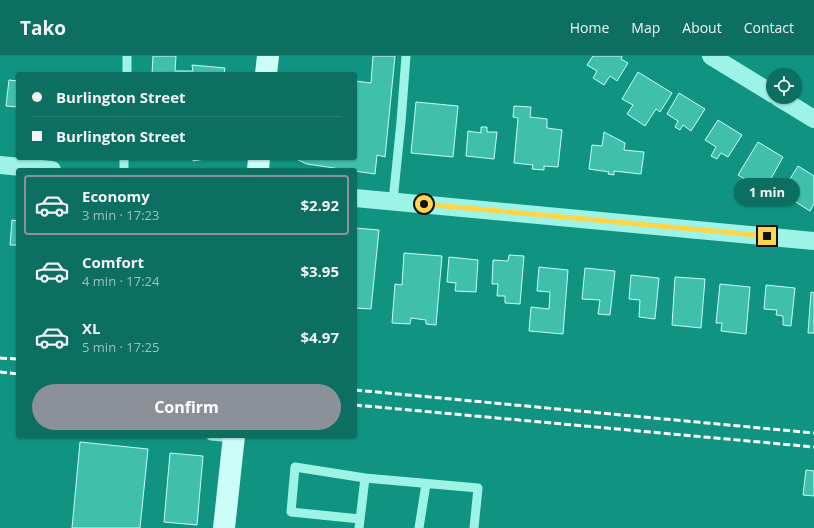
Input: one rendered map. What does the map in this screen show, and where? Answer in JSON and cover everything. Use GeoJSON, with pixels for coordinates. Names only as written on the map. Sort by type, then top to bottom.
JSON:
{"type":"FeatureCollection","features":[{"type":"Feature","properties":{"kind":"street"},"geometry":{"type":"LineString","coordinates":[[266,72],[268,56]]}},
{"type":"Feature","properties":{"kind":"street"},"geometry":{"type":"LineString","coordinates":[[711,56],[766,90]]}},
{"type":"Feature","properties":{"kind":"street"},"geometry":{"type":"LineString","coordinates":[[789,104],[814,119]]}},
{"type":"Feature","properties":{"kind":"street"},"geometry":{"type":"LineString","coordinates":[[0,165],[31,168]]}},
{"type":"Feature","properties":{"kind":"street"},"geometry":{"type":"LineString","coordinates":[[357,198],[814,241]]}},
{"type":"Feature","properties":{"kind":"street"},"geometry":{"type":"LineString","coordinates":[[224,528],[234,438]]}},
{"type":"Feature","properties":{"kind":"lane"},"geometry":{"type":"LineString","coordinates":[[127,56],[127,72]]}},
{"type":"Feature","properties":{"kind":"lane"},"geometry":{"type":"LineString","coordinates":[[393,201],[406,56]]}},
{"type":"Feature","properties":{"kind":"lane"},"geometry":{"type":"LineString","coordinates":[[365,478],[359,523],[291,512],[294,467],[365,478],[478,488],[474,528]]}},
{"type":"Feature","properties":{"kind":"lane"},"geometry":{"type":"LineString","coordinates":[[419,528],[426,484]]}},
{"type":"Feature","properties":{"kind":"building"},"geometry":{"type":"Polygon","coordinates":[[[153,56],[176,56],[175,71],[193,71],[192,65],[225,68],[224,72],[152,72],[153,56]]]}},
{"type":"Feature","properties":{"kind":"building"},"geometry":{"type":"Polygon","coordinates":[[[373,56],[395,56],[385,157],[377,155],[375,174],[357,171],[357,168],[334,168],[307,164],[298,160],[357,160],[357,81],[371,83],[373,56]]]}},
{"type":"Feature","properties":{"kind":"building"},"geometry":{"type":"Polygon","coordinates":[[[593,56],[622,56],[621,59],[628,63],[617,81],[610,76],[604,85],[593,78],[597,71],[587,65],[593,56]]]}},
{"type":"Feature","properties":{"kind":"building"},"geometry":{"type":"Polygon","coordinates":[[[638,72],[672,93],[660,112],[656,109],[645,126],[627,114],[633,105],[622,99],[638,72]]]}},
{"type":"Feature","properties":{"kind":"building"},"geometry":{"type":"Polygon","coordinates":[[[9,80],[16,81],[16,107],[6,106],[9,80]]]}},
{"type":"Feature","properties":{"kind":"building"},"geometry":{"type":"Polygon","coordinates":[[[679,93],[705,109],[691,131],[683,125],[680,130],[675,127],[678,121],[667,114],[679,93]]]}},
{"type":"Feature","properties":{"kind":"building"},"geometry":{"type":"Polygon","coordinates":[[[416,102],[458,106],[453,157],[411,153],[416,102]]]}},
{"type":"Feature","properties":{"kind":"building"},"geometry":{"type":"Polygon","coordinates":[[[514,106],[531,107],[530,117],[547,119],[547,128],[562,130],[558,167],[544,166],[544,170],[532,169],[533,165],[514,163],[518,118],[513,117],[514,106]]]}},
{"type":"Feature","properties":{"kind":"building"},"geometry":{"type":"Polygon","coordinates":[[[718,120],[742,135],[728,157],[721,153],[717,159],[711,156],[716,147],[705,140],[718,120]]]}},
{"type":"Feature","properties":{"kind":"building"},"geometry":{"type":"Polygon","coordinates":[[[481,127],[487,127],[487,132],[497,132],[494,159],[466,156],[468,131],[481,133],[481,127]]]}},
{"type":"Feature","properties":{"kind":"building"},"geometry":{"type":"Polygon","coordinates":[[[604,132],[625,143],[624,150],[644,152],[641,174],[614,171],[614,175],[608,174],[609,172],[589,169],[592,145],[602,146],[604,132]]]}},
{"type":"Feature","properties":{"kind":"building"},"geometry":{"type":"Polygon","coordinates":[[[758,142],[783,157],[764,191],[738,175],[758,142]]]}},
{"type":"Feature","properties":{"kind":"building"},"geometry":{"type":"Polygon","coordinates":[[[798,166],[814,176],[814,204],[810,211],[791,199],[794,193],[785,187],[798,166]]]}},
{"type":"Feature","properties":{"kind":"building"},"geometry":{"type":"Polygon","coordinates":[[[12,220],[16,221],[16,245],[10,245],[12,220]]]}},
{"type":"Feature","properties":{"kind":"building"},"geometry":{"type":"Polygon","coordinates":[[[357,228],[379,230],[371,309],[357,308],[357,228]]]}},
{"type":"Feature","properties":{"kind":"building"},"geometry":{"type":"Polygon","coordinates":[[[404,253],[442,256],[436,325],[426,324],[426,320],[411,318],[410,324],[392,323],[395,284],[402,285],[404,253]]]}},
{"type":"Feature","properties":{"kind":"building"},"geometry":{"type":"Polygon","coordinates":[[[509,255],[524,256],[520,304],[505,303],[505,296],[497,296],[498,284],[492,284],[493,260],[508,261],[509,255]]]}},
{"type":"Feature","properties":{"kind":"building"},"geometry":{"type":"Polygon","coordinates":[[[449,257],[478,260],[476,292],[455,291],[456,283],[447,282],[449,257]]]}},
{"type":"Feature","properties":{"kind":"building"},"geometry":{"type":"Polygon","coordinates":[[[539,267],[568,270],[563,334],[529,331],[531,307],[549,309],[550,292],[537,291],[539,267]]]}},
{"type":"Feature","properties":{"kind":"building"},"geometry":{"type":"Polygon","coordinates":[[[585,268],[615,271],[610,315],[598,314],[600,300],[582,299],[585,268]]]}},
{"type":"Feature","properties":{"kind":"building"},"geometry":{"type":"Polygon","coordinates":[[[631,275],[659,278],[655,319],[639,317],[640,300],[629,299],[631,275]]]}},
{"type":"Feature","properties":{"kind":"building"},"geometry":{"type":"Polygon","coordinates":[[[675,277],[705,279],[701,328],[672,325],[675,277]]]}},
{"type":"Feature","properties":{"kind":"building"},"geometry":{"type":"Polygon","coordinates":[[[720,284],[750,287],[746,334],[721,331],[722,323],[716,323],[720,284]]]}},
{"type":"Feature","properties":{"kind":"building"},"geometry":{"type":"Polygon","coordinates":[[[766,285],[795,288],[791,326],[783,325],[783,316],[776,315],[777,310],[764,309],[766,285]]]}},
{"type":"Feature","properties":{"kind":"building"},"geometry":{"type":"Polygon","coordinates":[[[811,292],[814,293],[814,333],[808,333],[811,292]]]}},
{"type":"Feature","properties":{"kind":"building"},"geometry":{"type":"Polygon","coordinates":[[[80,442],[148,449],[140,528],[72,528],[80,442]]]}},
{"type":"Feature","properties":{"kind":"building"},"geometry":{"type":"Polygon","coordinates":[[[170,453],[203,456],[197,525],[164,522],[170,453]]]}},
{"type":"Feature","properties":{"kind":"building"},"geometry":{"type":"Polygon","coordinates":[[[806,470],[814,471],[814,496],[803,495],[806,470]]]}},
{"type":"Feature","properties":{"kind":"railway"},"geometry":{"type":"LineString","coordinates":[[0,358],[16,359]]}},
{"type":"Feature","properties":{"kind":"railway"},"geometry":{"type":"LineString","coordinates":[[0,372],[16,374]]}},
{"type":"Feature","properties":{"kind":"railway"},"geometry":{"type":"LineString","coordinates":[[357,390],[814,433]]}},
{"type":"Feature","properties":{"kind":"railway"},"geometry":{"type":"LineString","coordinates":[[357,405],[814,447]]}},
{"type":"Feature","properties":{"kind":"route"},"geometry":{"type":"LineString","coordinates":[[424,204],[767,236]]}}]}
